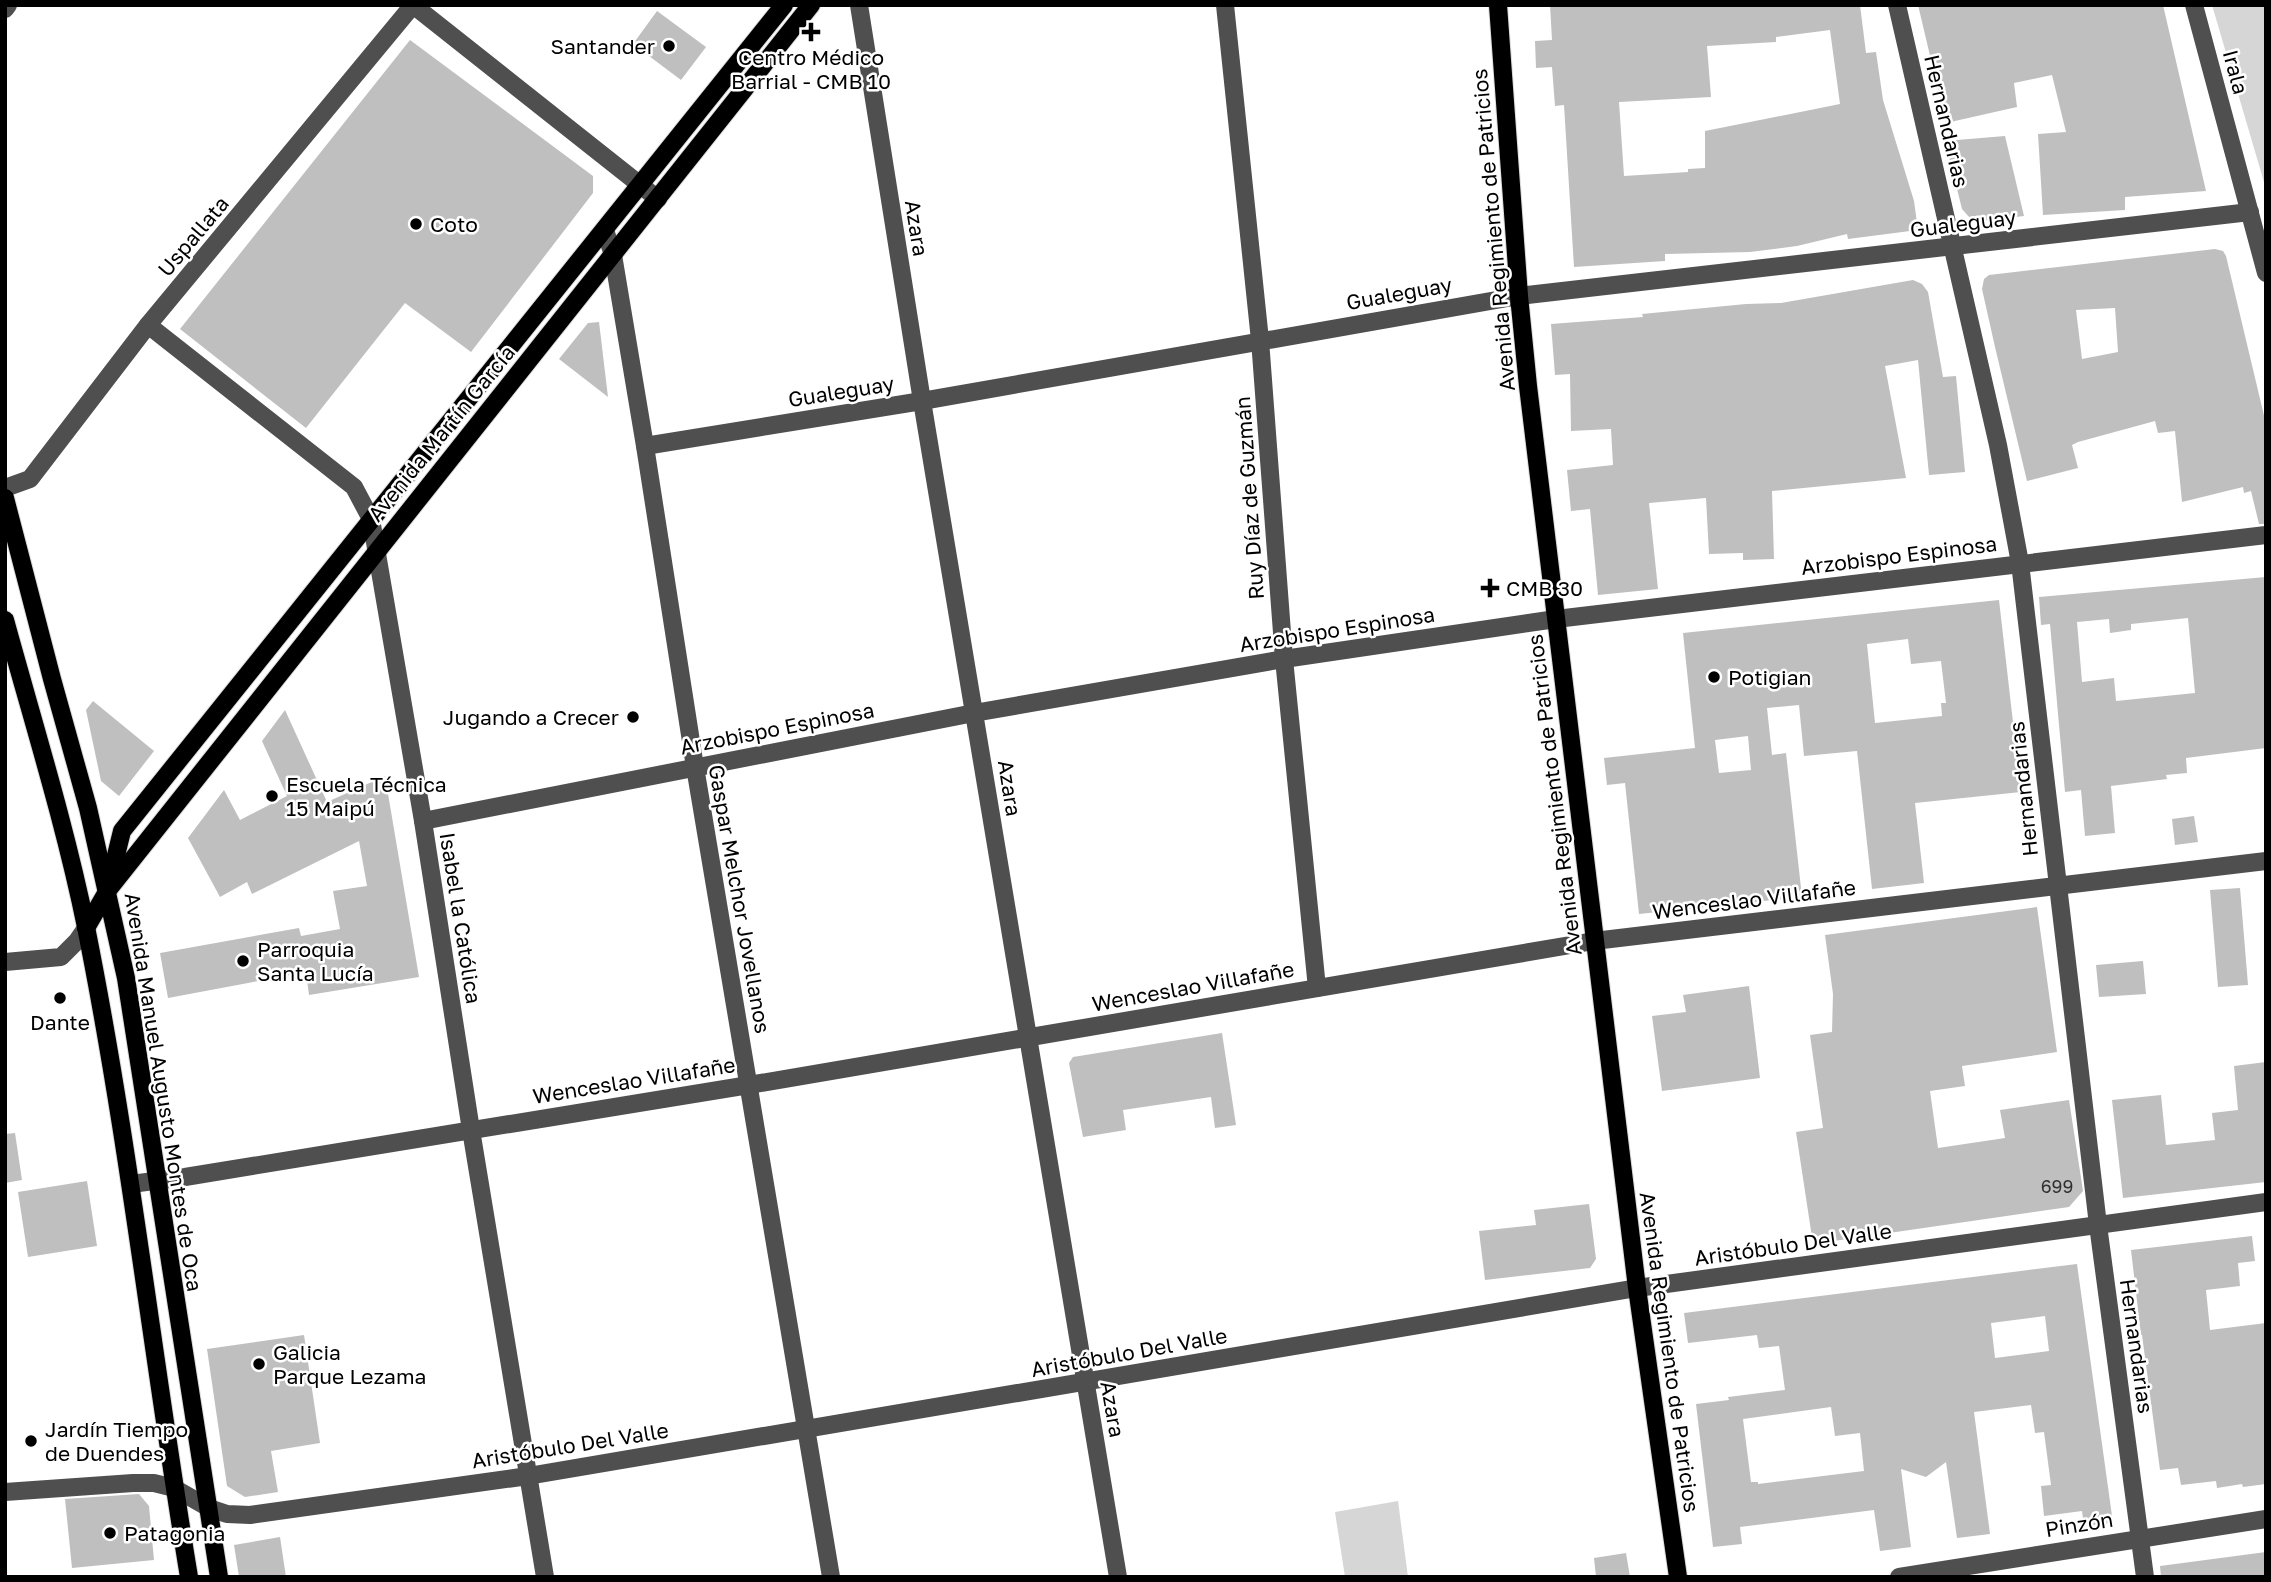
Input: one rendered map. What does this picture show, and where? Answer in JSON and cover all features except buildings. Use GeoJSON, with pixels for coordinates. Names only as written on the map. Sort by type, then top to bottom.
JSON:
{"type":"FeatureCollection","features":[{"type":"Feature","properties":{"kind":"main road","name":"Avenida Martín García"},"geometry":{"type":"LineString","coordinates":[[108,890],[122,831],[785,5]]}},
{"type":"Feature","properties":{"kind":"main road","name":"Avenida Martín García"},"geometry":{"type":"LineString","coordinates":[[86,928],[108,890],[811,5]]}},
{"type":"Feature","properties":{"kind":"main road","name":"Avenida Regimiento de Patricios"},"geometry":{"type":"LineString","coordinates":[[1498,5],[1519,296],[1637,1288],[1678,1577]]}},
{"type":"Feature","properties":{"kind":"main road","name":"Avenida Manuel Augusto Montes de Oca"},"geometry":{"type":"LineString","coordinates":[[5,498],[88,808],[126,978],[219,1577]]}},
{"type":"Feature","properties":{"kind":"main road"},"geometry":{"type":"LineString","coordinates":[[5,620],[59,814],[86,928],[131,1184],[189,1577]]}},
{"type":"Feature","properties":{"kind":"street"},"geometry":{"type":"LineString","coordinates":[[413,5],[658,198]]}},
{"type":"Feature","properties":{"kind":"street","name":"Uspallata"},"geometry":{"type":"LineString","coordinates":[[5,488],[30,479],[148,325],[413,5]]}},
{"type":"Feature","properties":{"kind":"street","name":"Azara"},"geometry":{"type":"LineString","coordinates":[[859,5],[922,401],[1118,1577]]}},
{"type":"Feature","properties":{"kind":"street","name":"Ruy Díaz de Guzmán"},"geometry":{"type":"LineString","coordinates":[[1225,5],[1260,340],[1283,659],[1317,988]]}},
{"type":"Feature","properties":{"kind":"street","name":"Hernandarias"},"geometry":{"type":"LineString","coordinates":[[1897,5],[1998,445],[2020,563],[2098,1225],[2145,1577]]}},
{"type":"Feature","properties":{"kind":"street","name":"Irala"},"geometry":{"type":"LineString","coordinates":[[2194,5],[2266,273]]}},
{"type":"Feature","properties":{"kind":"street","name":"Gualeguay"},"geometry":{"type":"LineString","coordinates":[[645,446],[922,401],[1519,296],[2250,212]]}},
{"type":"Feature","properties":{"kind":"street","name":"Gaspar Melchor Jovellanos"},"geometry":{"type":"LineString","coordinates":[[605,230],[613,255],[695,767],[831,1577]]}},
{"type":"Feature","properties":{"kind":"street","name":"Isabel la Católica"},"geometry":{"type":"LineString","coordinates":[[148,325],[354,487],[371,519],[545,1577]]}},
{"type":"Feature","properties":{"kind":"street","name":"Arzobispo Espinosa"},"geometry":{"type":"LineString","coordinates":[[422,821],[974,713],[1283,659],[1556,619],[2266,535]]}},
{"type":"Feature","properties":{"kind":"street","name":"Wenceslao Villafañe"},"geometry":{"type":"LineString","coordinates":[[131,1184],[749,1085],[1594,941],[2266,861]]}},
{"type":"Feature","properties":{"kind":"street"},"geometry":{"type":"LineString","coordinates":[[5,962],[61,957],[78,941],[86,928]]}},
{"type":"Feature","properties":{"kind":"street","name":"Aristóbulo Del Valle"},"geometry":{"type":"LineString","coordinates":[[5,1492],[155,1483],[174,1488],[209,1508],[227,1514],[250,1515],[528,1476],[1637,1288],[2266,1202]]}},
{"type":"Feature","properties":{"kind":"street","name":"Pinzón"},"geometry":{"type":"LineString","coordinates":[[1899,1577],[2266,1519]]}},
{"type":"Feature","properties":{"kind":"shaded area"},"geometry":{"type":"Polygon","coordinates":[[[2212,5],[2266,5],[2266,189],[2212,5]]]}},
{"type":"Feature","properties":{"kind":"shaded area"},"geometry":{"type":"Polygon","coordinates":[[[1398,1501],[1408,1577],[1345,1577],[1335,1512],[1398,1501]]]}},
{"type":"Feature","properties":{"kind":"place","name":"Centro Médico Barrial - CMB 10"},"geometry":{"type":"Point","coordinates":[811,32]}},
{"type":"Feature","properties":{"kind":"place","name":"Santander"},"geometry":{"type":"Point","coordinates":[669,46]}},
{"type":"Feature","properties":{"kind":"place","name":"Coto"},"geometry":{"type":"Point","coordinates":[416,224]}},
{"type":"Feature","properties":{"kind":"place","name":"CMB 30"},"geometry":{"type":"Point","coordinates":[1490,588]}},
{"type":"Feature","properties":{"kind":"place","name":"Potigian"},"geometry":{"type":"Point","coordinates":[1714,677]}},
{"type":"Feature","properties":{"kind":"place","name":"Jugando a Crecer"},"geometry":{"type":"Point","coordinates":[633,717]}},
{"type":"Feature","properties":{"kind":"place","name":"Escuela Técnica 15 Maipú"},"geometry":{"type":"Point","coordinates":[272,796]}},
{"type":"Feature","properties":{"kind":"place","name":"Parroquia Santa Lucía"},"geometry":{"type":"Point","coordinates":[243,961]}},
{"type":"Feature","properties":{"kind":"place","name":"Dante"},"geometry":{"type":"Point","coordinates":[60,998]}},
{"type":"Feature","properties":{"kind":"place","name":"Galicia Parque Lezama"},"geometry":{"type":"Point","coordinates":[259,1364]}},
{"type":"Feature","properties":{"kind":"place","name":"Jardín Tiempo de Duendes"},"geometry":{"type":"Point","coordinates":[31,1441]}},
{"type":"Feature","properties":{"kind":"place","name":"Patagonia"},"geometry":{"type":"Point","coordinates":[110,1533]}}]}
